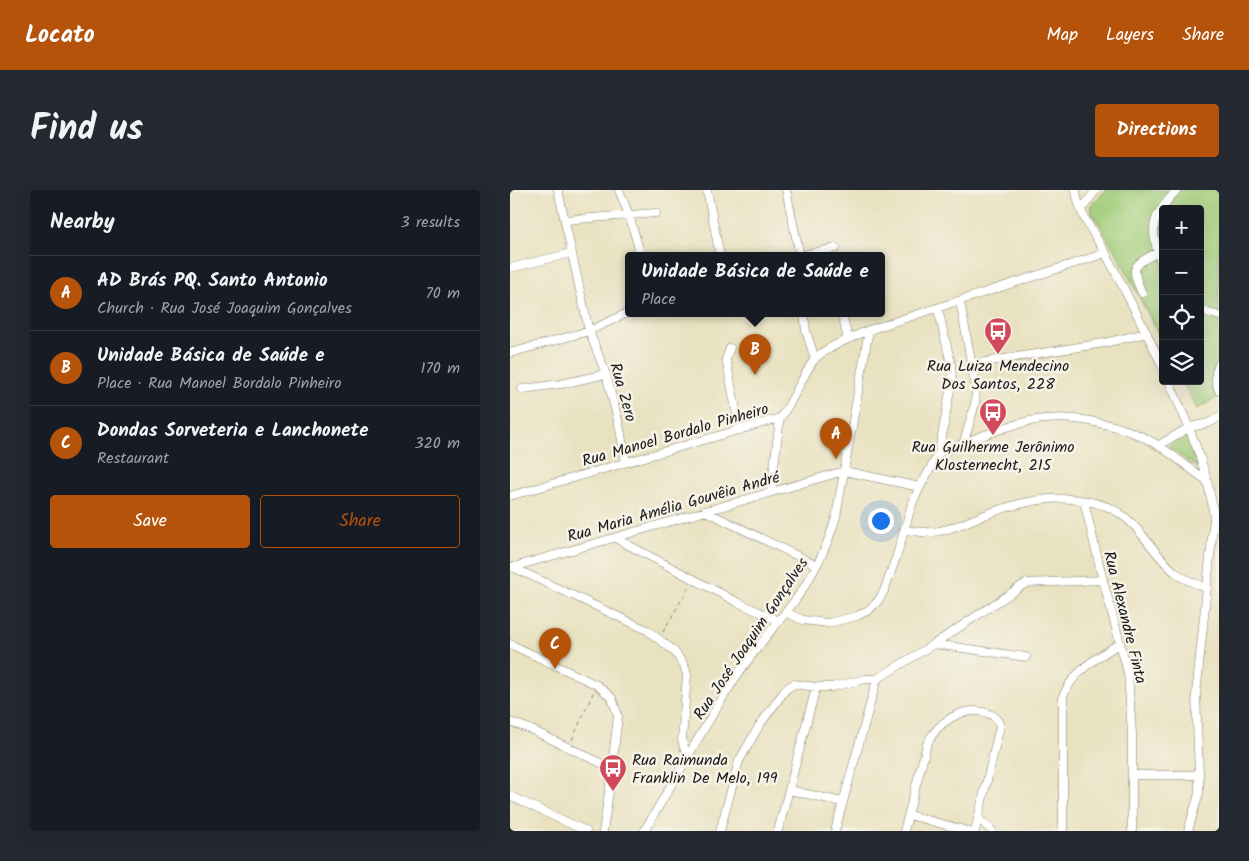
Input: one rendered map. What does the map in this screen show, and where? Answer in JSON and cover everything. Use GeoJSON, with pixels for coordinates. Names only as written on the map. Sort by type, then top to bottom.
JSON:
{"type":"FeatureCollection","features":[{"type":"Feature","properties":{"kind":"street","name":"Rua Zero"},"geometry":{"type":"LineString","coordinates":[[558,190],[590,331],[606,374],[620,424],[626,462]]}},
{"type":"Feature","properties":{"kind":"street"},"geometry":{"type":"LineString","coordinates":[[619,190],[629,215],[640,252]]}},
{"type":"Feature","properties":{"kind":"street"},"geometry":{"type":"LineString","coordinates":[[707,190],[719,252]]}},
{"type":"Feature","properties":{"kind":"street"},"geometry":{"type":"LineString","coordinates":[[786,190],[798,252]]}},
{"type":"Feature","properties":{"kind":"street"},"geometry":{"type":"LineString","coordinates":[[1076,190],[1077,201],[1081,210],[1106,253],[1159,359]]}},
{"type":"Feature","properties":{"kind":"street"},"geometry":{"type":"LineString","coordinates":[[1081,210],[1096,190]]}},
{"type":"Feature","properties":{"kind":"street"},"geometry":{"type":"LineString","coordinates":[[1159,255],[1154,228],[1156,218],[1163,206],[1177,190]]}},
{"type":"Feature","properties":{"kind":"street"},"geometry":{"type":"LineString","coordinates":[[565,220],[656,213]]}},
{"type":"Feature","properties":{"kind":"street"},"geometry":{"type":"LineString","coordinates":[[818,252],[836,248]]}},
{"type":"Feature","properties":{"kind":"street"},"geometry":{"type":"LineString","coordinates":[[1142,293],[1134,276],[1135,268],[1142,260],[1158,252]]}},
{"type":"Feature","properties":{"kind":"street"},"geometry":{"type":"LineString","coordinates":[[510,268],[572,253]]}},
{"type":"Feature","properties":{"kind":"street"},"geometry":{"type":"LineString","coordinates":[[804,317],[806,331],[815,359],[848,339],[868,330],[938,309],[1106,253]]}},
{"type":"Feature","properties":{"kind":"street"},"geometry":{"type":"LineString","coordinates":[[960,301],[976,388],[975,404],[964,442]]}},
{"type":"Feature","properties":{"kind":"street"},"geometry":{"type":"LineString","coordinates":[[785,612],[803,620],[828,623],[858,616],[869,610],[884,591],[920,487],[940,453],[952,379],[938,309]]}},
{"type":"Feature","properties":{"kind":"street"},"geometry":{"type":"LineString","coordinates":[[1204,311],[1219,316]]}},
{"type":"Feature","properties":{"kind":"street"},"geometry":{"type":"LineString","coordinates":[[510,354],[590,331],[625,314]]}},
{"type":"Feature","properties":{"kind":"street"},"geometry":{"type":"LineString","coordinates":[[843,317],[848,339]]}},
{"type":"Feature","properties":{"kind":"street","name":"Rua José Joaquim Gonçalves"},"geometry":{"type":"LineString","coordinates":[[644,831],[730,687],[797,597],[816,566],[830,536],[836,517],[868,330]]}},
{"type":"Feature","properties":{"kind":"street"},"geometry":{"type":"LineString","coordinates":[[973,364],[1104,343],[1147,333]]}},
{"type":"Feature","properties":{"kind":"street"},"geometry":{"type":"LineString","coordinates":[[730,348],[726,360],[740,430]]}},
{"type":"Feature","properties":{"kind":"street","name":"Rua Manoel Bordalo Pinheiro"},"geometry":{"type":"LineString","coordinates":[[510,496],[780,418],[793,400],[815,359]]}},
{"type":"Feature","properties":{"kind":"street"},"geometry":{"type":"LineString","coordinates":[[1219,364],[1215,375],[1219,391]]}},
{"type":"Feature","properties":{"kind":"street"},"geometry":{"type":"LineString","coordinates":[[522,389],[561,384],[606,374]]}},
{"type":"Feature","properties":{"kind":"street"},"geometry":{"type":"LineString","coordinates":[[1171,385],[1190,427],[1212,501],[1214,518],[1196,695],[1198,793],[1188,831]]}},
{"type":"Feature","properties":{"kind":"street"},"geometry":{"type":"LineString","coordinates":[[1159,445],[1190,427],[1209,423],[1219,417]]}},
{"type":"Feature","properties":{"kind":"street"},"geometry":{"type":"LineString","coordinates":[[771,492],[780,418]]}},
{"type":"Feature","properties":{"kind":"street"},"geometry":{"type":"LineString","coordinates":[[940,453],[1002,428],[1032,421],[1064,419],[1095,422],[1126,429],[1159,445],[1206,480]]}},
{"type":"Feature","properties":{"kind":"street"},"geometry":{"type":"LineString","coordinates":[[844,471],[920,487]]}},
{"type":"Feature","properties":{"kind":"street","name":"Rua Maria Amélia Gouvêia André"},"geometry":{"type":"LineString","coordinates":[[511,568],[844,471]]}},
{"type":"Feature","properties":{"kind":"street"},"geometry":{"type":"LineString","coordinates":[[904,530],[939,531],[1036,499],[1057,498],[1084,501],[1108,508],[1121,515],[1176,574],[1206,588]]}},
{"type":"Feature","properties":{"kind":"street","name":"Rua Alexandre Finta"},"geometry":{"type":"LineString","coordinates":[[1084,501],[1129,680],[1133,775],[1132,831]]}},
{"type":"Feature","properties":{"kind":"street"},"geometry":{"type":"LineString","coordinates":[[705,511],[816,566]]}},
{"type":"Feature","properties":{"kind":"street"},"geometry":{"type":"LineString","coordinates":[[615,538],[737,602],[778,621]]}},
{"type":"Feature","properties":{"kind":"street"},"geometry":{"type":"LineString","coordinates":[[511,568],[631,622],[659,639],[674,651],[680,658],[686,675],[682,740],[689,755]]}},
{"type":"Feature","properties":{"kind":"street"},"geometry":{"type":"LineString","coordinates":[[720,831],[739,761],[759,726],[790,685],[832,687],[865,679],[877,679],[1026,584],[1103,580]]}},
{"type":"Feature","properties":{"kind":"street"},"geometry":{"type":"LineString","coordinates":[[1063,831],[1064,696],[1068,684],[1076,674],[1120,643]]}},
{"type":"Feature","properties":{"kind":"street"},"geometry":{"type":"LineString","coordinates":[[510,644],[597,685],[612,698],[618,716],[603,831]]}},
{"type":"Feature","properties":{"kind":"street"},"geometry":{"type":"LineString","coordinates":[[934,644],[1026,657]]}},
{"type":"Feature","properties":{"kind":"street"},"geometry":{"type":"LineString","coordinates":[[835,831],[877,679]]}},
{"type":"Feature","properties":{"kind":"street"},"geometry":{"type":"LineString","coordinates":[[778,831],[816,687]]}},
{"type":"Feature","properties":{"kind":"street"},"geometry":{"type":"LineString","coordinates":[[904,831],[927,744],[932,735],[938,727],[950,718],[962,712],[974,710],[994,716],[999,721],[1000,726],[975,831]]}},
{"type":"Feature","properties":{"kind":"street"},"geometry":{"type":"LineString","coordinates":[[510,722],[530,729],[611,768]]}},
{"type":"Feature","properties":{"kind":"street"},"geometry":{"type":"LineString","coordinates":[[1133,775],[1199,775]]}},
{"type":"Feature","properties":{"kind":"street"},"geometry":{"type":"LineString","coordinates":[[789,790],[842,802]]}},
{"type":"Feature","properties":{"kind":"street"},"geometry":{"type":"LineString","coordinates":[[510,796],[586,831]]}},
{"type":"Feature","properties":{"kind":"street"},"geometry":{"type":"LineString","coordinates":[[908,815],[968,831]]}},
{"type":"Feature","properties":{"kind":"street"},"geometry":{"type":"LineString","coordinates":[[651,819],[652,831]]}},
{"type":"Feature","properties":{"kind":"street"},"geometry":{"type":"LineString","coordinates":[[979,819],[992,831]]}},
{"type":"Feature","properties":{"kind":"path"},"geometry":{"type":"LineString","coordinates":[[659,639],[693,579]]}},
{"type":"Feature","properties":{"kind":"path"},"geometry":{"type":"LineString","coordinates":[[568,747],[597,685]]}},
{"type":"Feature","properties":{"kind":"green space"},"geometry":{"type":"Polygon","coordinates":[[[1106,190],[1219,190],[1219,396],[1197,409],[1184,385],[1204,385],[1204,205],[1159,205],[1159,335],[1118,255],[1092,213],[1090,206],[1106,190]]]}},
{"type":"Feature","properties":{"kind":"green space"},"geometry":{"type":"Polygon","coordinates":[[[1186,435],[1200,469],[1168,447],[1186,435]]]}},
{"type":"Feature","properties":{"kind":"place","name":"Rua Luiza Mendecino Dos Santos, 228"},"geometry":{"type":"Point","coordinates":[998,355]}},
{"type":"Feature","properties":{"kind":"place","name":"Unidade Básica de Saúde e"},"geometry":{"type":"Point","coordinates":[755,375]}},
{"type":"Feature","properties":{"kind":"place","name":"Rua Guilherme Jerônimo Klosternecht, 215"},"geometry":{"type":"Point","coordinates":[993,436]}},
{"type":"Feature","properties":{"kind":"place","name":"AD Brás PQ. Santo Antonio"},"geometry":{"type":"Point","coordinates":[836,459]}},
{"type":"Feature","properties":{"kind":"place","name":"Dondas Sorveteria e Lanchonete"},"geometry":{"type":"Point","coordinates":[555,669]}},
{"type":"Feature","properties":{"kind":"place","name":"Rua Raimunda Franklin De Melo, 199"},"geometry":{"type":"Point","coordinates":[613,792]}}]}
